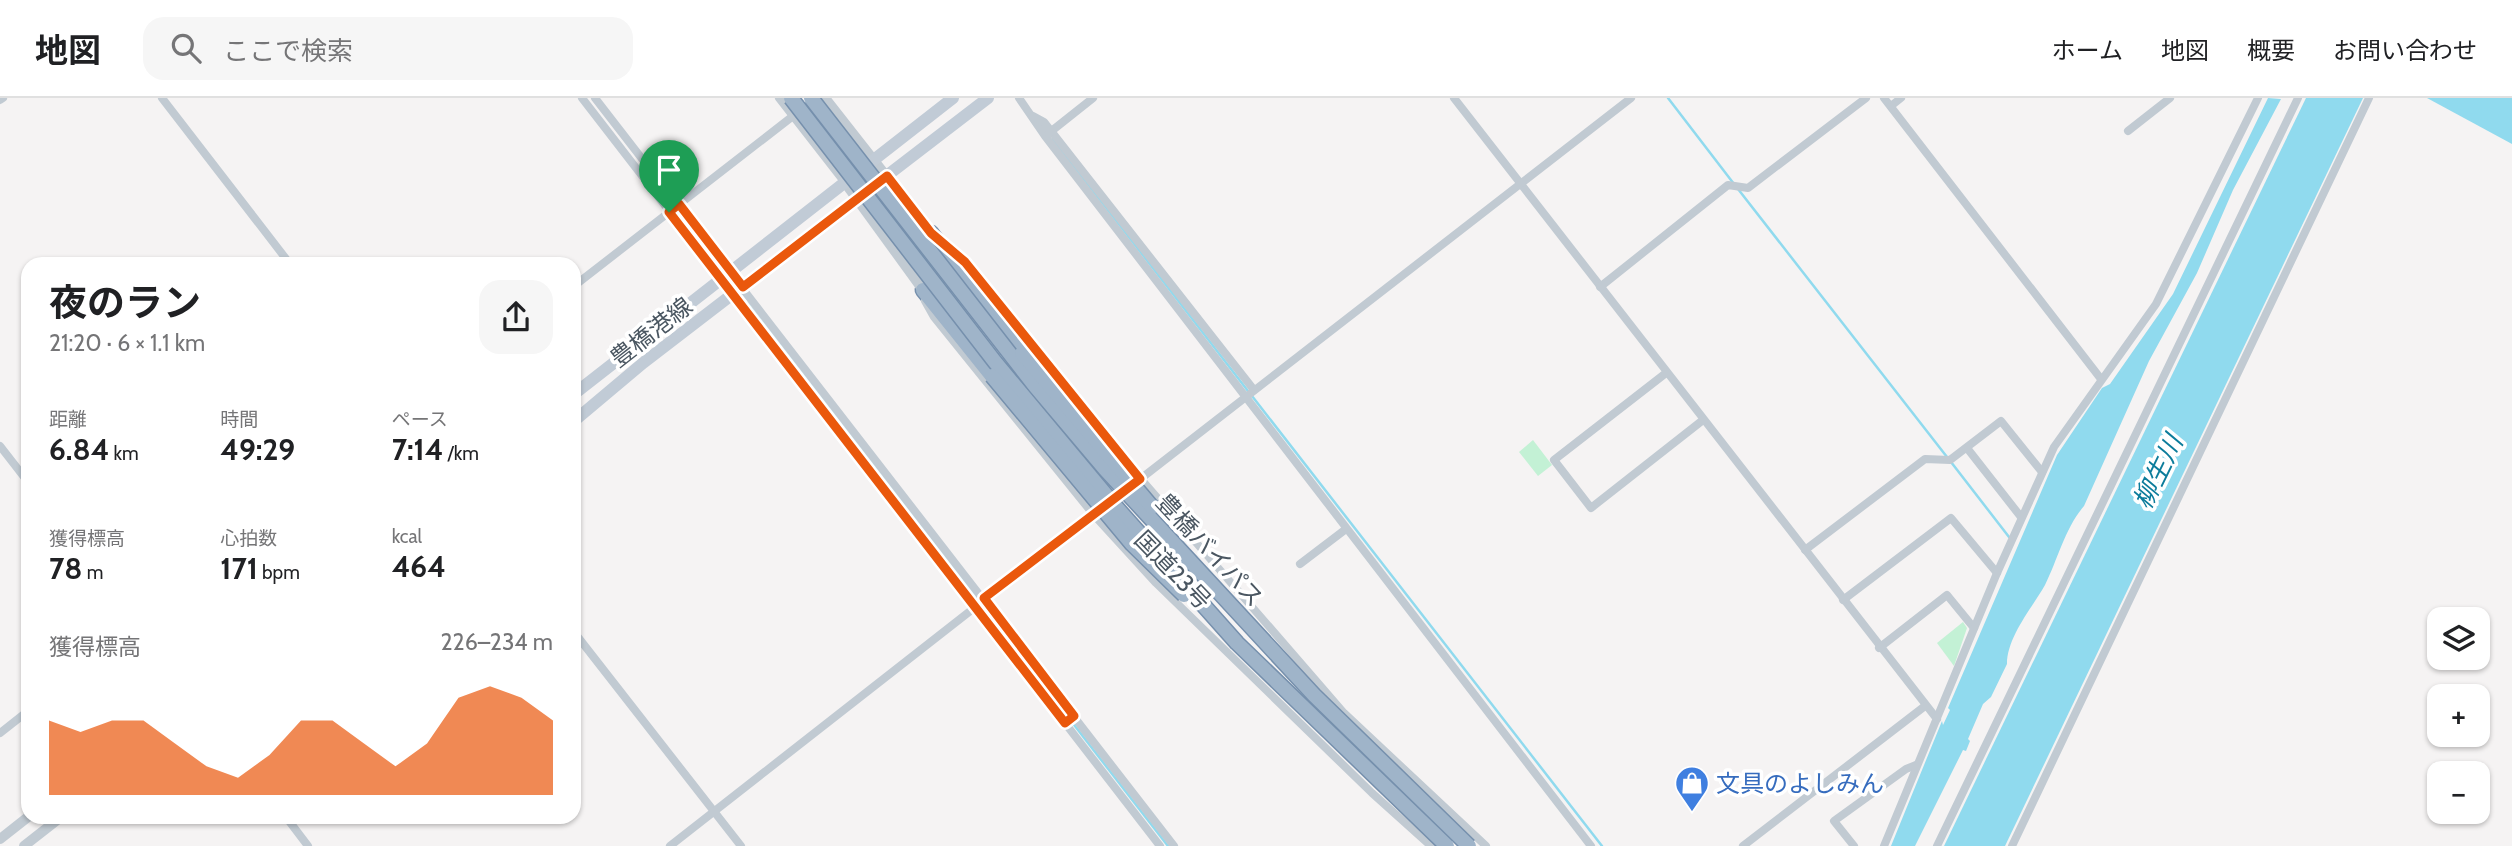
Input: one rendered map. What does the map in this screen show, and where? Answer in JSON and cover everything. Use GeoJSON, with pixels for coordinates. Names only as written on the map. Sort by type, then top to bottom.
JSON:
{"type":"FeatureCollection","features":[{"type":"Feature","properties":{"kind":"highway","name":"豊橋バイパス"},"geometry":{"type":"LineString","coordinates":[[791,98],[995,362],[1116,506],[1237,643],[1447,846]]}},
{"type":"Feature","properties":{"kind":"highway","name":"豊橋バイパス"},"geometry":{"type":"LineString","coordinates":[[811,98],[1035,386],[1105,469],[1362,743],[1469,846]]}},
{"type":"Feature","properties":{"kind":"highway"},"geometry":{"type":"LineString","coordinates":[[931,233],[1022,353],[1227,602]]}},
{"type":"Feature","properties":{"kind":"highway"},"geometry":{"type":"LineString","coordinates":[[923,290],[1132,544],[1237,643]]}},
{"type":"Feature","properties":{"kind":"main road","name":"豊橋港線"},"geometry":{"type":"LineString","coordinates":[[581,389],[876,161],[953,98]]}},
{"type":"Feature","properties":{"kind":"main road","name":"豊橋港線"},"geometry":{"type":"LineString","coordinates":[[581,415],[988,98]]}},
{"type":"Feature","properties":{"kind":"street"},"geometry":{"type":"LineString","coordinates":[[162,98],[285,257]]}},
{"type":"Feature","properties":{"kind":"street"},"geometry":{"type":"LineString","coordinates":[[582,98],[669,212],[726,276],[984,598],[1174,846]]}},
{"type":"Feature","properties":{"kind":"street"},"geometry":{"type":"LineString","coordinates":[[595,98],[679,204],[726,276],[974,606],[1160,846]]}},
{"type":"Feature","properties":{"kind":"street"},"geometry":{"type":"LineString","coordinates":[[779,98],[923,290]]}},
{"type":"Feature","properties":{"kind":"street"},"geometry":{"type":"LineString","coordinates":[[825,98],[931,233],[965,262],[1140,479],[1326,692],[1486,846]]}},
{"type":"Feature","properties":{"kind":"street"},"geometry":{"type":"LineString","coordinates":[[1019,98],[1123,231],[1187,322],[1591,846]]}},
{"type":"Feature","properties":{"kind":"street"},"geometry":{"type":"LineString","coordinates":[[1048,134],[1093,98]]}},
{"type":"Feature","properties":{"kind":"street"},"geometry":{"type":"LineString","coordinates":[[1454,98],[1879,648],[1937,719]]}},
{"type":"Feature","properties":{"kind":"street"},"geometry":{"type":"LineString","coordinates":[[670,846],[984,598],[1631,98]]}},
{"type":"Feature","properties":{"kind":"street"},"geometry":{"type":"LineString","coordinates":[[1600,287],[1728,185],[1748,188],[1866,98]]}},
{"type":"Feature","properties":{"kind":"street"},"geometry":{"type":"LineString","coordinates":[[1884,98],[2101,379]]}},
{"type":"Feature","properties":{"kind":"street"},"geometry":{"type":"LineString","coordinates":[[1891,106],[1901,98]]}},
{"type":"Feature","properties":{"kind":"street"},"geometry":{"type":"LineString","coordinates":[[2129,131],[2170,98]]}},
{"type":"Feature","properties":{"kind":"street"},"geometry":{"type":"LineString","coordinates":[[1884,846],[2008,546],[2054,447],[2156,304],[2258,98]]}},
{"type":"Feature","properties":{"kind":"street"},"geometry":{"type":"LineString","coordinates":[[1937,846],[2298,98]]}},
{"type":"Feature","properties":{"kind":"street"},"geometry":{"type":"LineString","coordinates":[[2012,846],[2369,98]]}},
{"type":"Feature","properties":{"kind":"street"},"geometry":{"type":"LineString","coordinates":[[581,281],[793,116]]}},
{"type":"Feature","properties":{"kind":"street"},"geometry":{"type":"LineString","coordinates":[[626,155],[634,148]]}},
{"type":"Feature","properties":{"kind":"street"},"geometry":{"type":"LineString","coordinates":[[1123,231],[1168,280],[1254,390]]}},
{"type":"Feature","properties":{"kind":"street"},"geometry":{"type":"LineString","coordinates":[[1160,286],[1168,280]]}},
{"type":"Feature","properties":{"kind":"street","name":"国道23号"},"geometry":{"type":"LineString","coordinates":[[923,290],[934,317],[1094,514],[1199,626],[1431,846]]}},
{"type":"Feature","properties":{"kind":"street"},"geometry":{"type":"LineString","coordinates":[[1187,322],[1195,316]]}},
{"type":"Feature","properties":{"kind":"street"},"geometry":{"type":"LineString","coordinates":[[1225,371],[1233,365]]}},
{"type":"Feature","properties":{"kind":"street"},"geometry":{"type":"LineString","coordinates":[[1666,373],[1554,460],[1591,508],[1703,420]]}},
{"type":"Feature","properties":{"kind":"street"},"geometry":{"type":"LineString","coordinates":[[1805,550],[1925,459],[1949,459],[2001,421],[2042,472]]}},
{"type":"Feature","properties":{"kind":"street"},"geometry":{"type":"LineString","coordinates":[[0,446],[21,473]]}},
{"type":"Feature","properties":{"kind":"street"},"geometry":{"type":"LineString","coordinates":[[1967,447],[2021,517]]}},
{"type":"Feature","properties":{"kind":"street"},"geometry":{"type":"LineString","coordinates":[[1843,600],[1951,518],[1997,573]]}},
{"type":"Feature","properties":{"kind":"street"},"geometry":{"type":"LineString","coordinates":[[1300,565],[1346,528]]}},
{"type":"Feature","properties":{"kind":"street"},"geometry":{"type":"LineString","coordinates":[[1879,648],[1947,596],[1974,628]]}},
{"type":"Feature","properties":{"kind":"street"},"geometry":{"type":"LineString","coordinates":[[581,641],[741,846]]}},
{"type":"Feature","properties":{"kind":"street"},"geometry":{"type":"LineString","coordinates":[[1299,721],[1326,692]]}},
{"type":"Feature","properties":{"kind":"street"},"geometry":{"type":"LineString","coordinates":[[1743,846],[1925,706]]}},
{"type":"Feature","properties":{"kind":"street"},"geometry":{"type":"LineString","coordinates":[[0,733],[21,716]]}},
{"type":"Feature","properties":{"kind":"street"},"geometry":{"type":"LineString","coordinates":[[1065,723],[1074,716]]}},
{"type":"Feature","properties":{"kind":"street"},"geometry":{"type":"LineString","coordinates":[[1854,846],[1834,821],[1906,769],[1916,765]]}},
{"type":"Feature","properties":{"kind":"street"},"geometry":{"type":"LineString","coordinates":[[1121,796],[1130,789]]}},
{"type":"Feature","properties":{"kind":"street"},"geometry":{"type":"LineString","coordinates":[[0,839],[21,823]]}},
{"type":"Feature","properties":{"kind":"street"},"geometry":{"type":"LineString","coordinates":[[24,846],[52,824]]}},
{"type":"Feature","properties":{"kind":"street"},"geometry":{"type":"LineString","coordinates":[[291,824],[308,846]]}},
{"type":"Feature","properties":{"kind":"green space"},"geometry":{"type":"Polygon","coordinates":[[[1533,440],[1552,465],[1538,476],[1519,452],[1533,440]]]}},
{"type":"Feature","properties":{"kind":"green space"},"geometry":{"type":"Polygon","coordinates":[[[1963,622],[1967,628],[1954,666],[1937,643],[1963,622]]]}},
{"type":"Feature","properties":{"kind":"water"},"geometry":{"type":"Polygon","coordinates":[[[2268,98],[2281,99],[2233,190],[2197,273],[2149,361],[2084,506],[2067,534],[2045,585],[2016,633],[2007,664],[1991,697],[1983,704],[1968,739],[1970,741],[1966,751],[1963,750],[1915,846],[1891,846],[2057,455],[2102,388],[2110,384],[2173,294],[2268,98]]]}},
{"type":"Feature","properties":{"kind":"water","name":"柳生川"},"geometry":{"type":"Polygon","coordinates":[[[2306,98],[2363,98],[2005,846],[1944,846],[2306,98]]]}},
{"type":"Feature","properties":{"kind":"water"},"geometry":{"type":"Polygon","coordinates":[[[2427,98],[2512,98],[2512,144],[2427,98]]]}},
{"type":"Feature","properties":{"kind":"waterway"},"geometry":{"type":"LineString","coordinates":[[1668,98],[1734,184]]}},
{"type":"Feature","properties":{"kind":"waterway"},"geometry":{"type":"LineString","coordinates":[[1053,139],[1248,391]]}},
{"type":"Feature","properties":{"kind":"waterway"},"geometry":{"type":"LineString","coordinates":[[654,181],[717,263]]}},
{"type":"Feature","properties":{"kind":"waterway"},"geometry":{"type":"LineString","coordinates":[[1738,189],[1947,457]]}},
{"type":"Feature","properties":{"kind":"waterway"},"geometry":{"type":"LineString","coordinates":[[747,303],[1168,846]]}},
{"type":"Feature","properties":{"kind":"waterway"},"geometry":{"type":"LineString","coordinates":[[1252,396],[1602,846]]}},
{"type":"Feature","properties":{"kind":"waterway"},"geometry":{"type":"LineString","coordinates":[[1951,462],[2009,537]]}},
{"type":"Feature","properties":{"kind":"place","name":"文具のよしみん"},"geometry":{"type":"Point","coordinates":[1692,813]}},
{"type":"Feature","properties":{"kind":"route"},"geometry":{"type":"LineString","coordinates":[[887,176],[931,233],[950,246],[965,262],[1140,479],[984,598],[1074,716],[1065,723],[669,212],[679,204],[743,287],[887,176]]}}]}
